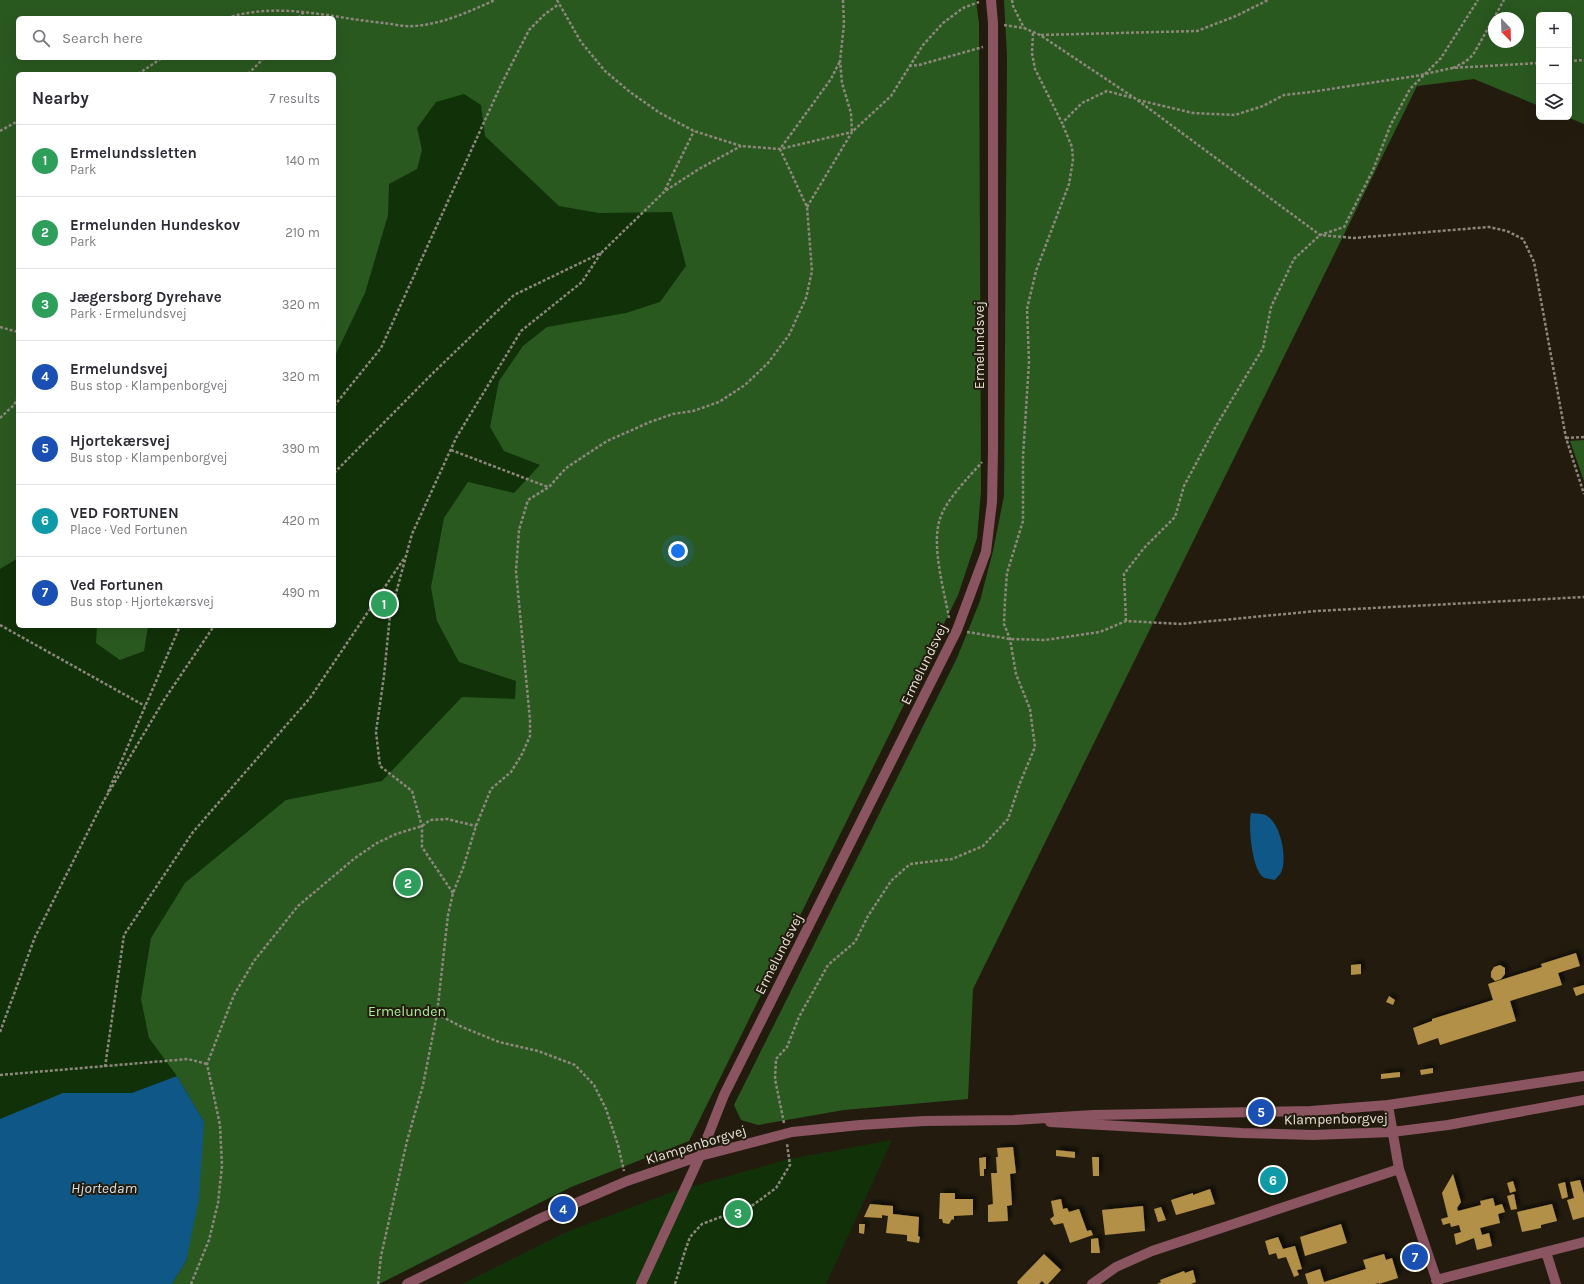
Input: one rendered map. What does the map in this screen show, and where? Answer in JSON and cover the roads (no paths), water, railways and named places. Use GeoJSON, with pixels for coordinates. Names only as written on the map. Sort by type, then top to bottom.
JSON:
{"type":"FeatureCollection","features":[{"type":"Feature","properties":{"kind":"street","name":"Ermelundsvej"},"geometry":{"type":"LineString","coordinates":[[641,1284],[700,1156],[728,1088],[957,630],[986,552],[992,502],[993,450],[993,23],[991,0]]}},
{"type":"Feature","properties":{"kind":"street","name":"Klampenborgvej"},"geometry":{"type":"LineString","coordinates":[[407,1284],[540,1218],[627,1181],[700,1156],[786,1134],[860,1125],[924,1121],[1014,1120],[1093,1114],[1311,1111],[1388,1105],[1584,1076]]}},
{"type":"Feature","properties":{"kind":"street","name":"Klampenborgvej"},"geometry":{"type":"LineString","coordinates":[[1014,1120],[1091,1126],[1313,1135],[1392,1132],[1448,1125],[1584,1100]]}},
{"type":"Feature","properties":{"kind":"street"},"geometry":{"type":"LineString","coordinates":[[1388,1105],[1399,1169],[1437,1282],[1584,1242]]}},
{"type":"Feature","properties":{"kind":"street"},"geometry":{"type":"LineString","coordinates":[[1092,1284],[1116,1267],[1152,1250],[1399,1169]]}},
{"type":"Feature","properties":{"kind":"street"},"geometry":{"type":"LineString","coordinates":[[1546,1252],[1556,1284]]}},
{"type":"Feature","properties":{"kind":"water"},"geometry":{"type":"Polygon","coordinates":[[[1251,813],[1267,816],[1276,825],[1279,832],[1284,857],[1280,874],[1275,880],[1263,877],[1256,865],[1250,827],[1251,813]]]}},
{"type":"Feature","properties":{"kind":"water","name":"Hjortedam"},"geometry":{"type":"Polygon","coordinates":[[[177,1076],[204,1122],[199,1199],[186,1261],[172,1284],[0,1284],[0,1119],[63,1093],[132,1093],[177,1076]]]}},
{"type":"Feature","properties":{"kind":"place","name":"Ermelundssletten"},"geometry":{"type":"Point","coordinates":[384,604]}},
{"type":"Feature","properties":{"kind":"place","name":"Ermelunden Hundeskov"},"geometry":{"type":"Point","coordinates":[408,883]}},
{"type":"Feature","properties":{"kind":"place","name":"Hjortekærsvej"},"geometry":{"type":"Point","coordinates":[1261,1112]}},
{"type":"Feature","properties":{"kind":"place","name":"VED FORTUNEN"},"geometry":{"type":"Point","coordinates":[1273,1180]}},
{"type":"Feature","properties":{"kind":"place","name":"Ermelundsvej"},"geometry":{"type":"Point","coordinates":[563,1209]}},
{"type":"Feature","properties":{"kind":"place","name":"Jægersborg Dyrehave"},"geometry":{"type":"Point","coordinates":[738,1213]}},
{"type":"Feature","properties":{"kind":"place","name":"Ved Fortunen"},"geometry":{"type":"Point","coordinates":[1415,1257]}},
{"type":"Feature","properties":{"kind":"park label","name":"Ermelunden"},"geometry":{"type":"Point","coordinates":[407,1011]}}]}
